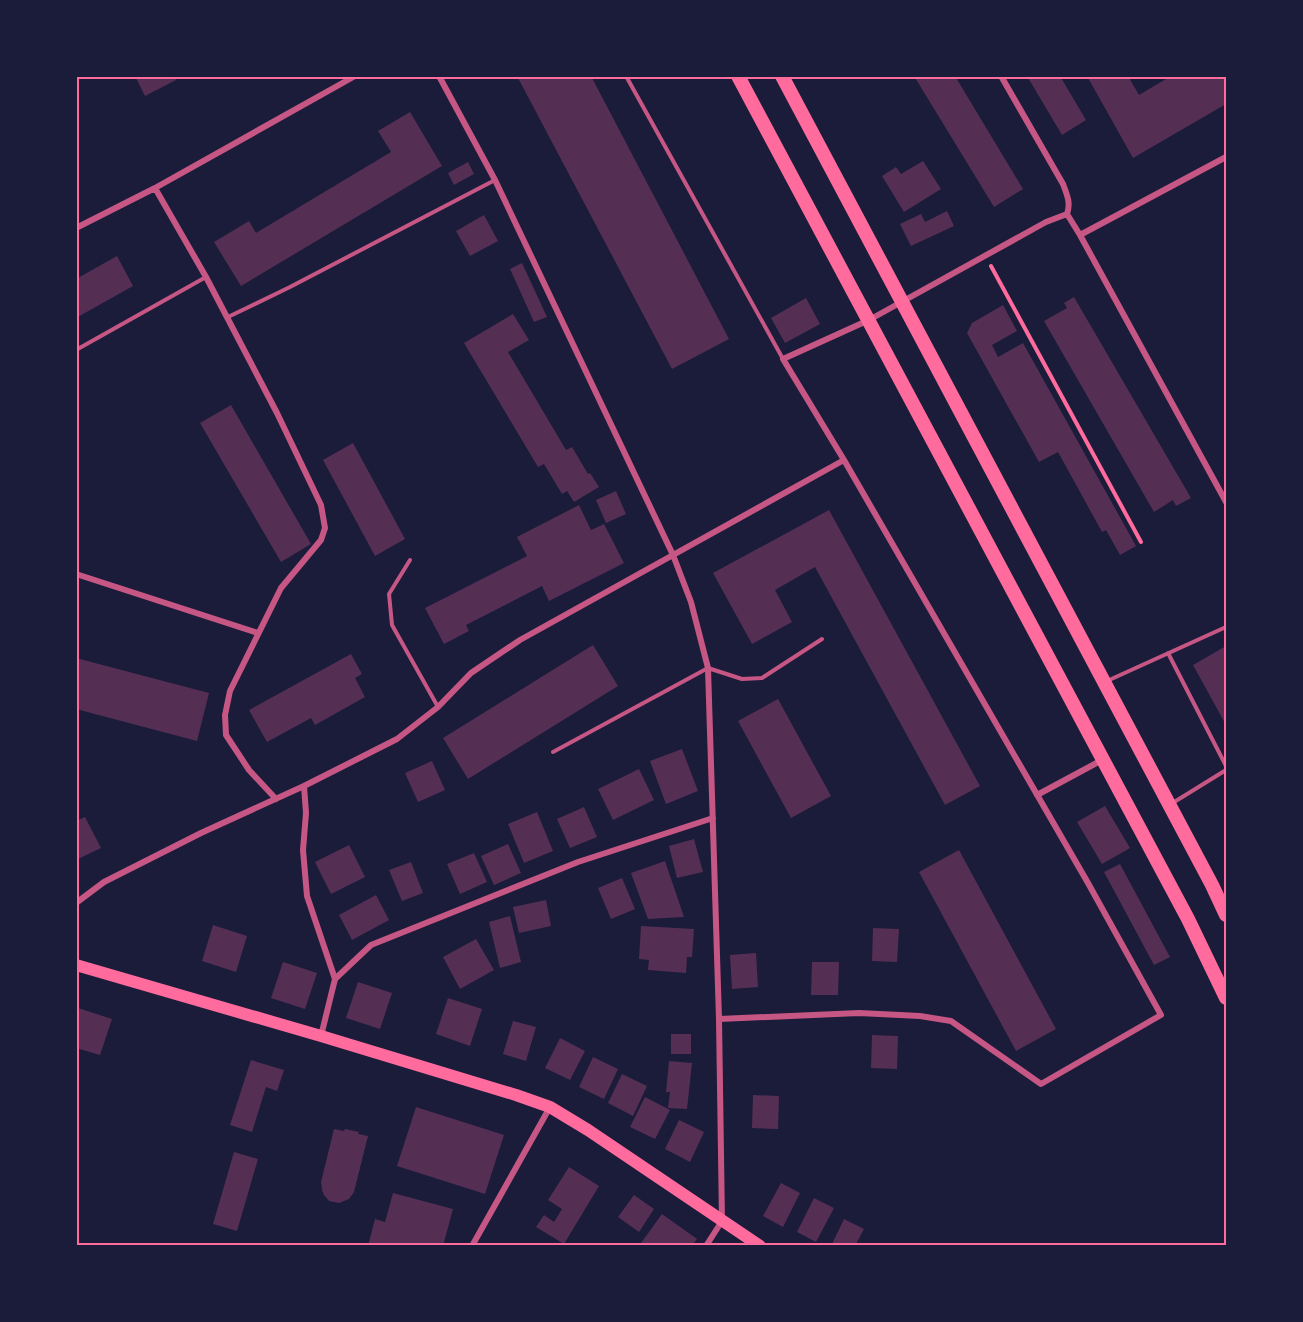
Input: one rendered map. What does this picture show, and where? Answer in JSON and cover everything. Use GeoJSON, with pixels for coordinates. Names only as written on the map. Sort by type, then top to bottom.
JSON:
{"type":"FeatureCollection","features":[{"type":"Feature","properties":{"kind":"main road"},"geometry":{"type":"LineString","coordinates":[[738,76],[1188,919],[1227,998]]}},
{"type":"Feature","properties":{"kind":"main road"},"geometry":{"type":"LineString","coordinates":[[782,76],[1227,915]]}},
{"type":"Feature","properties":{"kind":"main road"},"geometry":{"type":"LineString","coordinates":[[76,965],[321,1036],[550,1107],[760,1245]]}},
{"type":"Feature","properties":{"kind":"street"},"geometry":{"type":"LineString","coordinates":[[76,228],[155,188],[355,76]]}},
{"type":"Feature","properties":{"kind":"street"},"geometry":{"type":"LineString","coordinates":[[439,76],[495,180],[673,555],[690,602],[708,668],[719,1019],[722,1221],[706,1245]]}},
{"type":"Feature","properties":{"kind":"street"},"geometry":{"type":"LineString","coordinates":[[1001,76],[1063,184],[1068,196],[1067,214],[1072,224],[1227,502]]}},
{"type":"Feature","properties":{"kind":"street"},"geometry":{"type":"LineString","coordinates":[[1080,235],[1227,157]]}},
{"type":"Feature","properties":{"kind":"street"},"geometry":{"type":"LineString","coordinates":[[155,188],[206,277],[277,413],[321,505],[325,528],[321,540],[281,588],[230,691],[225,715],[226,735],[249,770],[276,799]]}},
{"type":"Feature","properties":{"kind":"street"},"geometry":{"type":"LineString","coordinates":[[719,1019],[859,1013],[920,1016],[951,1021],[1041,1084],[1161,1015],[844,460],[783,359],[869,320],[1046,222],[1067,214]]}},
{"type":"Feature","properties":{"kind":"street"},"geometry":{"type":"LineString","coordinates":[[76,903],[104,882],[397,739],[438,707],[471,673],[520,640],[844,460]]}},
{"type":"Feature","properties":{"kind":"street"},"geometry":{"type":"LineString","coordinates":[[76,574],[258,633]]}},
{"type":"Feature","properties":{"kind":"street"},"geometry":{"type":"LineString","coordinates":[[1037,795],[1103,759]]}},
{"type":"Feature","properties":{"kind":"street"},"geometry":{"type":"LineString","coordinates":[[304,786],[306,813],[303,850],[307,896],[335,979],[321,1036]]}},
{"type":"Feature","properties":{"kind":"street"},"geometry":{"type":"LineString","coordinates":[[335,979],[371,945],[578,862],[713,818]]}},
{"type":"Feature","properties":{"kind":"street"},"geometry":{"type":"LineString","coordinates":[[472,1245],[550,1107]]}},
{"type":"Feature","properties":{"kind":"lane"},"geometry":{"type":"LineString","coordinates":[[626,76],[783,359]]}},
{"type":"Feature","properties":{"kind":"lane"},"geometry":{"type":"LineString","coordinates":[[227,318],[495,180]]}},
{"type":"Feature","properties":{"kind":"lane"},"geometry":{"type":"LineString","coordinates":[[76,350],[206,277]]}},
{"type":"Feature","properties":{"kind":"lane"},"geometry":{"type":"LineString","coordinates":[[410,561],[389,594],[392,625],[438,707]]}},
{"type":"Feature","properties":{"kind":"lane"},"geometry":{"type":"LineString","coordinates":[[1104,682],[1227,627]]}},
{"type":"Feature","properties":{"kind":"lane"},"geometry":{"type":"LineString","coordinates":[[553,752],[708,668],[742,679],[762,678],[822,639]]}},
{"type":"Feature","properties":{"kind":"lane"},"geometry":{"type":"LineString","coordinates":[[1168,653],[1227,768],[1169,805]]}},
{"type":"Feature","properties":{"kind":"path"},"geometry":{"type":"LineString","coordinates":[[986,256],[1141,542]]}},
{"type":"Feature","properties":{"kind":"building"},"geometry":{"type":"Polygon","coordinates":[[[135,76],[175,76],[176,80],[145,96],[135,76]]]}},
{"type":"Feature","properties":{"kind":"building"},"geometry":{"type":"Polygon","coordinates":[[[517,76],[591,76],[729,339],[672,369],[517,76]]]}},
{"type":"Feature","properties":{"kind":"building"},"geometry":{"type":"Polygon","coordinates":[[[914,76],[955,76],[1023,189],[994,207],[914,76]]]}},
{"type":"Feature","properties":{"kind":"building"},"geometry":{"type":"Polygon","coordinates":[[[1027,76],[1060,76],[1086,120],[1062,135],[1027,76]]]}},
{"type":"Feature","properties":{"kind":"building"},"geometry":{"type":"Polygon","coordinates":[[[1087,76],[1128,76],[1139,95],[1171,76],[1226,76],[1226,104],[1133,158],[1087,76]]]}},
{"type":"Feature","properties":{"kind":"building"},"geometry":{"type":"Polygon","coordinates":[[[410,112],[442,166],[241,286],[214,242],[249,221],[256,233],[391,152],[378,131],[410,112]]]}},
{"type":"Feature","properties":{"kind":"building"},"geometry":{"type":"Polygon","coordinates":[[[923,161],[941,189],[904,212],[882,176],[896,167],[901,174],[923,161]]]}},
{"type":"Feature","properties":{"kind":"building"},"geometry":{"type":"Polygon","coordinates":[[[468,162],[474,174],[454,185],[448,173],[468,162]]]}},
{"type":"Feature","properties":{"kind":"building"},"geometry":{"type":"Polygon","coordinates":[[[947,211],[954,226],[911,246],[900,224],[921,214],[925,222],[947,211]]]}},
{"type":"Feature","properties":{"kind":"building"},"geometry":{"type":"Polygon","coordinates":[[[484,215],[498,241],[470,256],[456,231],[484,215]]]}},
{"type":"Feature","properties":{"kind":"building"},"geometry":{"type":"Polygon","coordinates":[[[117,256],[133,286],[76,318],[76,279],[117,256]]]}},
{"type":"Feature","properties":{"kind":"building"},"geometry":{"type":"Polygon","coordinates":[[[522,263],[547,317],[534,322],[510,269],[522,263]]]}},
{"type":"Feature","properties":{"kind":"building"},"geometry":{"type":"Polygon","coordinates":[[[1074,297],[1191,498],[1176,506],[1173,500],[1154,512],[1044,321],[1067,308],[1064,303],[1074,297]]]}},
{"type":"Feature","properties":{"kind":"building"},"geometry":{"type":"Polygon","coordinates":[[[806,298],[820,324],[785,343],[771,318],[806,298]]]}},
{"type":"Feature","properties":{"kind":"building"},"geometry":{"type":"Polygon","coordinates":[[[1003,305],[1017,331],[992,345],[998,357],[1023,343],[1136,546],[1120,555],[1106,530],[1102,532],[1058,452],[1039,462],[967,333],[972,323],[1003,305]]]}},
{"type":"Feature","properties":{"kind":"building"},"geometry":{"type":"Polygon","coordinates":[[[513,314],[529,340],[508,352],[566,450],[572,447],[588,474],[590,473],[599,487],[574,502],[567,491],[562,494],[544,464],[538,467],[464,343],[513,314]]]}},
{"type":"Feature","properties":{"kind":"building"},"geometry":{"type":"Polygon","coordinates":[[[231,405],[311,544],[281,562],[200,423],[231,405]]]}},
{"type":"Feature","properties":{"kind":"building"},"geometry":{"type":"Polygon","coordinates":[[[353,443],[405,539],[375,556],[323,460],[353,443]]]}},
{"type":"Feature","properties":{"kind":"building"},"geometry":{"type":"Polygon","coordinates":[[[616,491],[626,514],[606,523],[596,500],[616,491]]]}},
{"type":"Feature","properties":{"kind":"building"},"geometry":{"type":"Polygon","coordinates":[[[579,505],[591,530],[604,524],[624,563],[549,601],[542,586],[466,625],[469,631],[444,644],[425,608],[527,556],[517,537],[579,505]]]}},
{"type":"Feature","properties":{"kind":"building"},"geometry":{"type":"Polygon","coordinates":[[[829,510],[980,786],[945,805],[815,567],[775,590],[792,622],[752,644],[713,573],[829,510]]]}},
{"type":"Feature","properties":{"kind":"building"},"geometry":{"type":"Polygon","coordinates":[[[593,645],[618,686],[468,779],[443,738],[593,645]]]}},
{"type":"Feature","properties":{"kind":"building"},"geometry":{"type":"Polygon","coordinates":[[[1226,646],[1226,725],[1193,665],[1226,646]]]}},
{"type":"Feature","properties":{"kind":"building"},"geometry":{"type":"Polygon","coordinates":[[[351,654],[362,674],[355,678],[365,697],[315,725],[311,718],[267,742],[249,710],[351,654]]]}},
{"type":"Feature","properties":{"kind":"building"},"geometry":{"type":"Polygon","coordinates":[[[76,658],[209,693],[197,741],[76,709],[76,658]]]}},
{"type":"Feature","properties":{"kind":"building"},"geometry":{"type":"Polygon","coordinates":[[[778,699],[831,796],[791,818],[738,721],[778,699]]]}},
{"type":"Feature","properties":{"kind":"building"},"geometry":{"type":"Polygon","coordinates":[[[682,749],[698,791],[666,804],[650,761],[682,749]]]}},
{"type":"Feature","properties":{"kind":"building"},"geometry":{"type":"Polygon","coordinates":[[[432,761],[445,790],[418,802],[405,773],[432,761]]]}},
{"type":"Feature","properties":{"kind":"building"},"geometry":{"type":"Polygon","coordinates":[[[639,769],[654,800],[613,820],[598,789],[639,769]]]}},
{"type":"Feature","properties":{"kind":"building"},"geometry":{"type":"Polygon","coordinates":[[[1105,806],[1130,848],[1102,864],[1077,822],[1105,806]]]}},
{"type":"Feature","properties":{"kind":"building"},"geometry":{"type":"Polygon","coordinates":[[[584,807],[597,837],[570,848],[557,819],[584,807]]]}},
{"type":"Feature","properties":{"kind":"building"},"geometry":{"type":"Polygon","coordinates":[[[537,812],[553,851],[524,863],[508,824],[537,812]]]}},
{"type":"Feature","properties":{"kind":"building"},"geometry":{"type":"Polygon","coordinates":[[[85,817],[101,848],[76,860],[76,821],[85,817]]]}},
{"type":"Feature","properties":{"kind":"building"},"geometry":{"type":"Polygon","coordinates":[[[694,839],[703,872],[677,878],[669,846],[694,839]]]}},
{"type":"Feature","properties":{"kind":"building"},"geometry":{"type":"Polygon","coordinates":[[[508,844],[521,873],[494,885],[481,856],[508,844]]]}},
{"type":"Feature","properties":{"kind":"building"},"geometry":{"type":"Polygon","coordinates":[[[349,845],[365,877],[331,894],[315,862],[349,845]]]}},
{"type":"Feature","properties":{"kind":"building"},"geometry":{"type":"Polygon","coordinates":[[[959,850],[1056,1029],[1016,1051],[919,872],[959,850]]]}},
{"type":"Feature","properties":{"kind":"building"},"geometry":{"type":"Polygon","coordinates":[[[474,853],[487,882],[460,894],[447,864],[474,853]]]}},
{"type":"Feature","properties":{"kind":"building"},"geometry":{"type":"Polygon","coordinates":[[[665,861],[684,917],[648,919],[631,873],[665,861]]]}},
{"type":"Feature","properties":{"kind":"building"},"geometry":{"type":"Polygon","coordinates":[[[411,862],[423,893],[402,901],[389,870],[411,862]]]}},
{"type":"Feature","properties":{"kind":"building"},"geometry":{"type":"Polygon","coordinates":[[[1120,864],[1170,957],[1154,965],[1104,872],[1120,864]]]}},
{"type":"Feature","properties":{"kind":"building"},"geometry":{"type":"Polygon","coordinates":[[[622,878],[635,909],[611,919],[598,888],[622,878]]]}},
{"type":"Feature","properties":{"kind":"building"},"geometry":{"type":"Polygon","coordinates":[[[376,895],[389,920],[352,940],[339,915],[376,895]]]}},
{"type":"Feature","properties":{"kind":"building"},"geometry":{"type":"Polygon","coordinates":[[[546,900],[551,926],[519,933],[513,907],[546,900]]]}},
{"type":"Feature","properties":{"kind":"building"},"geometry":{"type":"Polygon","coordinates":[[[510,916],[521,962],[500,968],[489,922],[510,916]]]}},
{"type":"Feature","properties":{"kind":"building"},"geometry":{"type":"Polygon","coordinates":[[[213,925],[247,936],[236,972],[202,961],[213,925]]]}},
{"type":"Feature","properties":{"kind":"building"},"geometry":{"type":"Polygon","coordinates":[[[641,926],[694,929],[692,957],[687,957],[686,973],[648,970],[649,960],[639,959],[641,926]]]}},
{"type":"Feature","properties":{"kind":"building"},"geometry":{"type":"Polygon","coordinates":[[[873,928],[899,929],[897,962],[872,961],[873,928]]]}},
{"type":"Feature","properties":{"kind":"building"},"geometry":{"type":"Polygon","coordinates":[[[476,939],[494,970],[460,989],[443,957],[476,939]]]}},
{"type":"Feature","properties":{"kind":"building"},"geometry":{"type":"Polygon","coordinates":[[[756,953],[758,987],[732,989],[730,955],[756,953]]]}},
{"type":"Feature","properties":{"kind":"building"},"geometry":{"type":"Polygon","coordinates":[[[283,962],[317,973],[305,1009],[271,998],[283,962]]]}},
{"type":"Feature","properties":{"kind":"building"},"geometry":{"type":"Polygon","coordinates":[[[812,962],[839,962],[838,995],[811,995],[812,962]]]}},
{"type":"Feature","properties":{"kind":"building"},"geometry":{"type":"Polygon","coordinates":[[[358,982],[392,993],[380,1029],[346,1018],[358,982]]]}},
{"type":"Feature","properties":{"kind":"building"},"geometry":{"type":"Polygon","coordinates":[[[448,998],[482,1009],[470,1046],[436,1034],[448,998]]]}},
{"type":"Feature","properties":{"kind":"building"},"geometry":{"type":"Polygon","coordinates":[[[78,1008],[112,1019],[100,1055],[76,1048],[78,1008]]]}},
{"type":"Feature","properties":{"kind":"building"},"geometry":{"type":"Polygon","coordinates":[[[513,1021],[536,1027],[526,1061],[503,1054],[513,1021]]]}},
{"type":"Feature","properties":{"kind":"building"},"geometry":{"type":"Polygon","coordinates":[[[671,1034],[691,1034],[691,1054],[671,1054],[671,1034]]]}},
{"type":"Feature","properties":{"kind":"building"},"geometry":{"type":"Polygon","coordinates":[[[872,1035],[898,1036],[897,1069],[871,1068],[872,1035]]]}},
{"type":"Feature","properties":{"kind":"building"},"geometry":{"type":"Polygon","coordinates":[[[560,1038],[585,1051],[570,1080],[545,1068],[560,1038]]]}},
{"type":"Feature","properties":{"kind":"building"},"geometry":{"type":"Polygon","coordinates":[[[593,1057],[618,1069],[604,1099],[579,1087],[593,1057]]]}},
{"type":"Feature","properties":{"kind":"building"},"geometry":{"type":"Polygon","coordinates":[[[251,1060],[284,1070],[277,1091],[266,1087],[252,1132],[230,1125],[251,1060]]]}},
{"type":"Feature","properties":{"kind":"building"},"geometry":{"type":"Polygon","coordinates":[[[669,1061],[692,1063],[687,1109],[668,1108],[670,1092],[666,1092],[669,1061]]]}},
{"type":"Feature","properties":{"kind":"building"},"geometry":{"type":"Polygon","coordinates":[[[622,1074],[647,1086],[633,1116],[608,1103],[622,1074]]]}},
{"type":"Feature","properties":{"kind":"building"},"geometry":{"type":"Polygon","coordinates":[[[753,1095],[779,1096],[778,1129],[752,1128],[753,1095]]]}},
{"type":"Feature","properties":{"kind":"building"},"geometry":{"type":"Polygon","coordinates":[[[645,1097],[670,1110],[655,1139],[630,1127],[645,1097]]]}},
{"type":"Feature","properties":{"kind":"building"},"geometry":{"type":"Polygon","coordinates":[[[416,1107],[504,1135],[485,1194],[397,1166],[416,1107]]]}},
{"type":"Feature","properties":{"kind":"building"},"geometry":{"type":"Polygon","coordinates":[[[679,1120],[704,1132],[690,1162],[665,1149],[679,1120]]]}},
{"type":"Feature","properties":{"kind":"building"},"geometry":{"type":"Polygon","coordinates":[[[334,1129],[344,1131],[345,1129],[368,1136],[354,1192],[349,1199],[339,1203],[329,1201],[324,1195],[321,1182],[334,1129]]]}},
{"type":"Feature","properties":{"kind":"building"},"geometry":{"type":"Polygon","coordinates":[[[234,1152],[258,1159],[237,1231],[213,1224],[234,1152]]]}},
{"type":"Feature","properties":{"kind":"building"},"geometry":{"type":"Polygon","coordinates":[[[569,1167],[599,1186],[564,1244],[536,1227],[544,1215],[554,1222],[562,1209],[548,1200],[569,1167]]]}},
{"type":"Feature","properties":{"kind":"building"},"geometry":{"type":"Polygon","coordinates":[[[781,1183],[800,1193],[783,1227],[763,1216],[781,1183]]]}},
{"type":"Feature","properties":{"kind":"building"},"geometry":{"type":"Polygon","coordinates":[[[393,1193],[453,1209],[443,1246],[368,1246],[375,1219],[385,1222],[393,1193]]]}},
{"type":"Feature","properties":{"kind":"building"},"geometry":{"type":"Polygon","coordinates":[[[634,1195],[654,1209],[639,1232],[618,1217],[634,1195]]]}},
{"type":"Feature","properties":{"kind":"building"},"geometry":{"type":"Polygon","coordinates":[[[814,1198],[834,1208],[816,1242],[797,1232],[814,1198]]]}},
{"type":"Feature","properties":{"kind":"building"},"geometry":{"type":"Polygon","coordinates":[[[662,1214],[697,1239],[692,1246],[644,1246],[641,1243],[662,1214]]]}},
{"type":"Feature","properties":{"kind":"building"},"geometry":{"type":"Polygon","coordinates":[[[844,1219],[864,1229],[855,1246],[831,1246],[844,1219]]]}}]}
